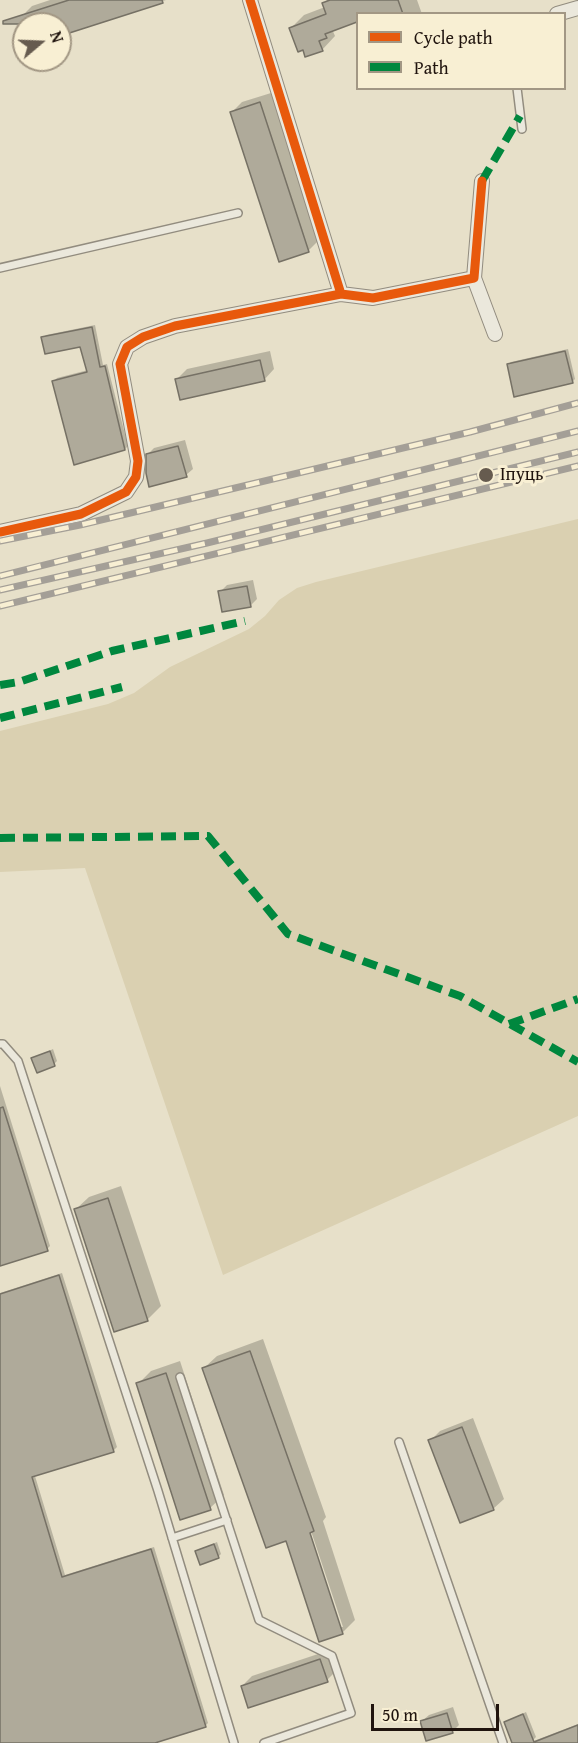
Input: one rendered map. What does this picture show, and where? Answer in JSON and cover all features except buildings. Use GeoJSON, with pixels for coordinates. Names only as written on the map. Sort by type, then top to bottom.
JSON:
{"type":"FeatureCollection","features":[{"type":"Feature","properties":{"kind":"street"},"geometry":{"type":"LineString","coordinates":[[250,0],[341,294]]}},
{"type":"Feature","properties":{"kind":"street"},"geometry":{"type":"LineString","coordinates":[[482,181],[474,278],[495,333]]}},
{"type":"Feature","properties":{"kind":"street"},"geometry":{"type":"LineString","coordinates":[[0,532],[81,514],[126,492],[136,477],[138,461],[120,364],[127,347],[143,337],[175,326],[341,294],[373,298],[474,278]]}},
{"type":"Feature","properties":{"kind":"lane"},"geometry":{"type":"LineString","coordinates":[[517,90],[522,129]]}},
{"type":"Feature","properties":{"kind":"lane"},"geometry":{"type":"LineString","coordinates":[[0,268],[238,213]]}},
{"type":"Feature","properties":{"kind":"lane"},"geometry":{"type":"LineString","coordinates":[[0,1044],[3,1044],[18,1061],[172,1538],[234,1743]]}},
{"type":"Feature","properties":{"kind":"lane"},"geometry":{"type":"LineString","coordinates":[[180,1377],[259,1620],[332,1656],[351,1713],[264,1743]]}},
{"type":"Feature","properties":{"kind":"lane"},"geometry":{"type":"LineString","coordinates":[[399,1442],[503,1743]]}},
{"type":"Feature","properties":{"kind":"lane"},"geometry":{"type":"LineString","coordinates":[[172,1538],[227,1520]]}},
{"type":"Feature","properties":{"kind":"shaded area"},"geometry":{"type":"Polygon","coordinates":[[[578,519],[578,1116],[223,1275],[85,868],[0,872],[0,731],[108,704],[134,693],[170,667],[249,629],[279,600],[297,588],[578,519]]]}},
{"type":"Feature","properties":{"kind":"railway"},"geometry":{"type":"LineString","coordinates":[[0,541],[80,525],[470,432],[578,403]]}},
{"type":"Feature","properties":{"kind":"railway"},"geometry":{"type":"LineString","coordinates":[[0,576],[578,431]]}},
{"type":"Feature","properties":{"kind":"railway"},"geometry":{"type":"LineString","coordinates":[[0,590],[207,543],[578,452]]}},
{"type":"Feature","properties":{"kind":"railway"},"geometry":{"type":"LineString","coordinates":[[0,606],[578,466]]}},
{"type":"Feature","properties":{"kind":"marked path"},"geometry":{"type":"LineString","coordinates":[[482,181],[520,116]]}},
{"type":"Feature","properties":{"kind":"marked path"},"geometry":{"type":"LineString","coordinates":[[0,685],[19,682],[112,651],[245,621]]}},
{"type":"Feature","properties":{"kind":"marked path"},"geometry":{"type":"LineString","coordinates":[[0,718],[122,687]]}},
{"type":"Feature","properties":{"kind":"marked path"},"geometry":{"type":"LineString","coordinates":[[0,838],[208,836],[288,934],[460,996],[578,1062]]}},
{"type":"Feature","properties":{"kind":"marked path"},"geometry":{"type":"LineString","coordinates":[[509,1024],[578,999]]}},
{"type":"Feature","properties":{"kind":"cycle path"},"geometry":{"type":"LineString","coordinates":[[250,0],[341,294]]}},
{"type":"Feature","properties":{"kind":"cycle path"},"geometry":{"type":"LineString","coordinates":[[0,532],[81,514],[126,492],[136,477],[138,461],[120,364],[127,347],[143,337],[175,326],[341,294],[373,298],[474,278],[482,181]]}},
{"type":"Feature","properties":{"kind":"place","name":"Іпуць"},"geometry":{"type":"Point","coordinates":[486,475]}}]}
